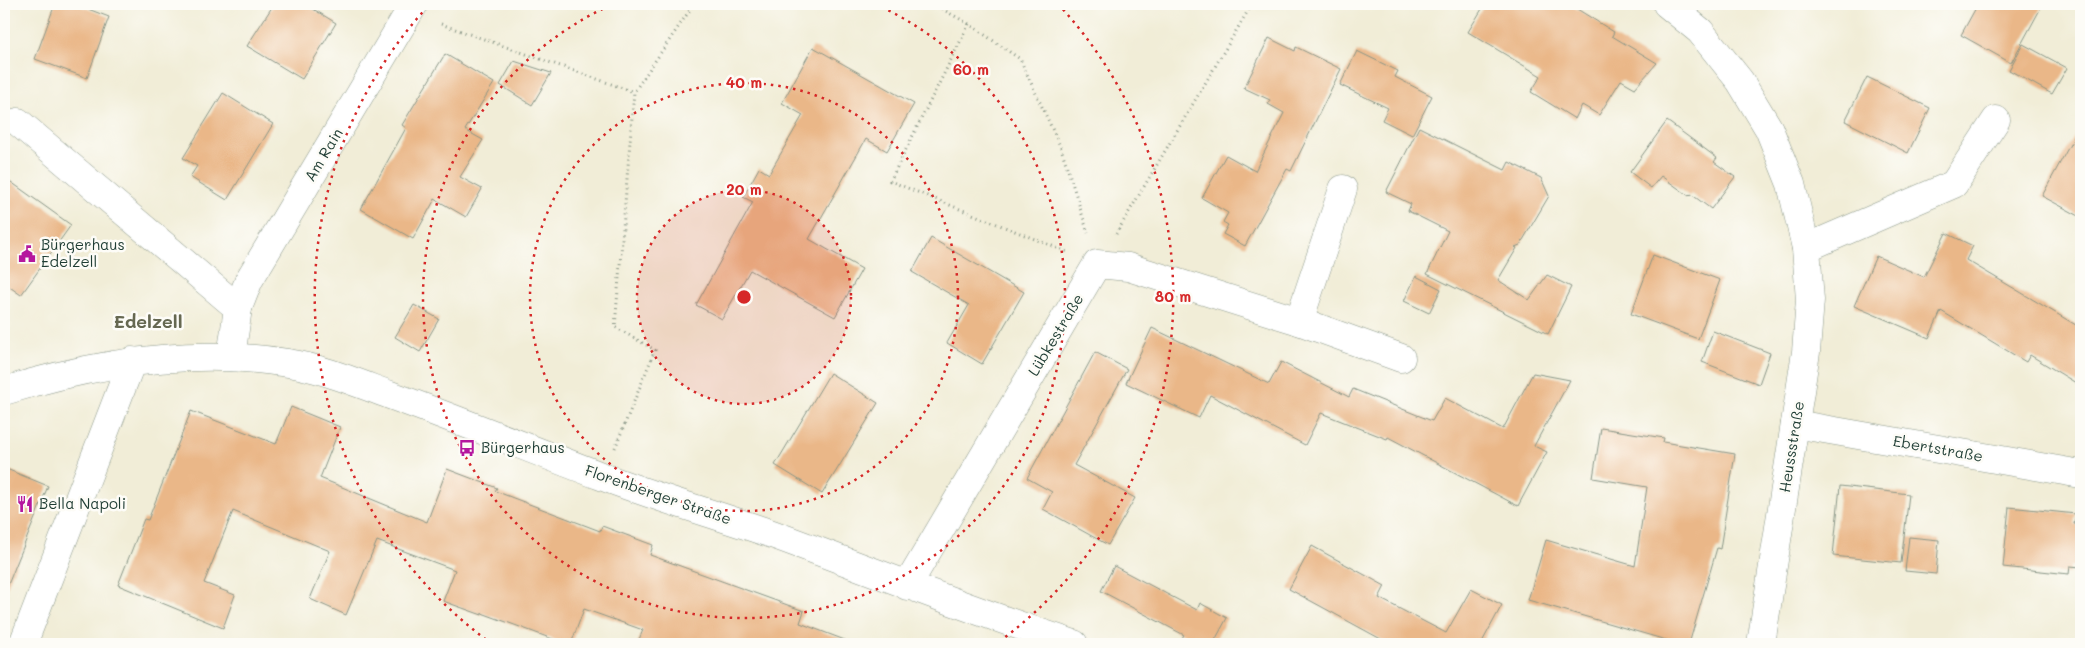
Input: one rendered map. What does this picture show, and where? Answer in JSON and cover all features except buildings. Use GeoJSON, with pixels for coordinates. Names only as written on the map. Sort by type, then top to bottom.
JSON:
{"type":"FeatureCollection","features":[{"type":"Feature","properties":{"kind":"street","name":"Heussstraße"},"geometry":{"type":"LineString","coordinates":[[1667,4],[1700,32],[1740,81],[1769,129],[1791,184],[1806,248],[1810,300],[1806,352],[1761,644]]}},
{"type":"Feature","properties":{"kind":"street","name":"Am Rain"},"geometry":{"type":"LineString","coordinates":[[231,357],[238,308],[249,280],[411,8]]}},
{"type":"Feature","properties":{"kind":"street"},"geometry":{"type":"LineString","coordinates":[[1806,248],[1954,184],[1996,120]]}},
{"type":"Feature","properties":{"kind":"street"},"geometry":{"type":"LineString","coordinates":[[18,122],[238,308]]}},
{"type":"Feature","properties":{"kind":"street"},"geometry":{"type":"LineString","coordinates":[[1299,321],[1343,189]]}},
{"type":"Feature","properties":{"kind":"street"},"geometry":{"type":"LineString","coordinates":[[1098,264],[1128,267],[1299,321],[1401,358]]}},
{"type":"Feature","properties":{"kind":"street","name":"Lübkestraße"},"geometry":{"type":"LineString","coordinates":[[907,586],[1098,264]]}},
{"type":"Feature","properties":{"kind":"street","name":"Florenberger Straße"},"geometry":{"type":"LineString","coordinates":[[4,391],[84,369],[132,361],[231,357],[289,363],[341,378],[478,427],[603,477],[771,534],[907,586],[1068,643]]}},
{"type":"Feature","properties":{"kind":"street"},"geometry":{"type":"LineString","coordinates":[[23,644],[132,361]]}},
{"type":"Feature","properties":{"kind":"street","name":"Ebertstraße"},"geometry":{"type":"LineString","coordinates":[[1795,424],[2081,474]]}},
{"type":"Feature","properties":{"kind":"path"},"geometry":{"type":"LineString","coordinates":[[603,477],[655,350],[615,327],[634,92],[694,4]]}},
{"type":"Feature","properties":{"kind":"path"},"geometry":{"type":"LineString","coordinates":[[933,4],[969,24],[1020,59],[1061,148],[1098,264]]}},
{"type":"Feature","properties":{"kind":"path"},"geometry":{"type":"LineString","coordinates":[[1098,264],[1252,4]]}},
{"type":"Feature","properties":{"kind":"path"},"geometry":{"type":"LineString","coordinates":[[411,8],[634,92]]}},
{"type":"Feature","properties":{"kind":"path"},"geometry":{"type":"LineString","coordinates":[[969,24],[890,181],[1098,264]]}},
{"type":"Feature","properties":{"kind":"place","name":"Bürgerhaus Edelzell"},"geometry":{"type":"Point","coordinates":[27,254]}},
{"type":"Feature","properties":{"kind":"place","name":"Bürgerhaus"},"geometry":{"type":"Point","coordinates":[467,448]}},
{"type":"Feature","properties":{"kind":"place","name":"Bella Napoli"},"geometry":{"type":"Point","coordinates":[25,504]}},
{"type":"Feature","properties":{"kind":"district","name":"Edelzell"},"geometry":{"type":"Point","coordinates":[148,322]}}]}
